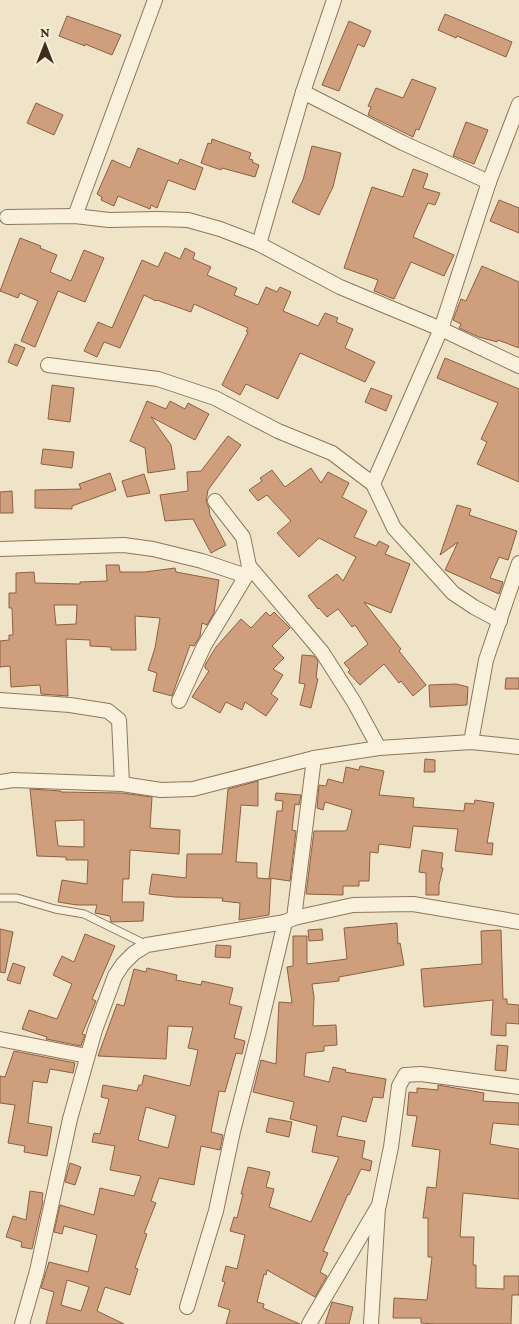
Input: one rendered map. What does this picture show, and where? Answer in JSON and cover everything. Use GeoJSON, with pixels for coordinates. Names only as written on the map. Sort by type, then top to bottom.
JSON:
{"type":"FeatureCollection","features":[{"type":"Feature","properties":{"kind":"street"},"geometry":{"type":"LineString","coordinates":[[74,216],[155,0]]}},
{"type":"Feature","properties":{"kind":"street"},"geometry":{"type":"LineString","coordinates":[[260,244],[303,92],[334,0]]}},
{"type":"Feature","properties":{"kind":"street"},"geometry":{"type":"LineString","coordinates":[[303,92],[403,143],[489,182]]}},
{"type":"Feature","properties":{"kind":"street"},"geometry":{"type":"LineString","coordinates":[[373,484],[441,329],[489,182],[519,104]]}},
{"type":"Feature","properties":{"kind":"street"},"geometry":{"type":"LineString","coordinates":[[7,217],[74,216],[110,220],[188,220],[220,229],[260,244],[340,287],[441,329],[519,366]]}},
{"type":"Feature","properties":{"kind":"street"},"geometry":{"type":"LineString","coordinates":[[48,365],[158,379],[215,398],[278,431],[332,453],[373,484],[394,528],[444,584],[453,593],[474,607],[500,621]]}},
{"type":"Feature","properties":{"kind":"street"},"geometry":{"type":"LineString","coordinates":[[214,501],[243,537],[248,571],[322,652],[354,702],[379,748]]}},
{"type":"Feature","properties":{"kind":"street"},"geometry":{"type":"LineString","coordinates":[[0,548],[124,545],[153,549],[248,571]]}},
{"type":"Feature","properties":{"kind":"street"},"geometry":{"type":"LineString","coordinates":[[471,742],[486,660],[519,563]]}},
{"type":"Feature","properties":{"kind":"street"},"geometry":{"type":"LineString","coordinates":[[179,701],[204,646],[248,571]]}},
{"type":"Feature","properties":{"kind":"street"},"geometry":{"type":"LineString","coordinates":[[0,700],[70,705],[108,711],[120,720],[122,784]]}},
{"type":"Feature","properties":{"kind":"street"},"geometry":{"type":"LineString","coordinates":[[0,782],[13,780],[122,784],[161,790],[193,789],[314,758],[379,748],[471,742],[519,747]]}},
{"type":"Feature","properties":{"kind":"street"},"geometry":{"type":"LineString","coordinates":[[187,1308],[216,1211],[233,1131],[289,920],[314,758]]}},
{"type":"Feature","properties":{"kind":"street"},"geometry":{"type":"LineString","coordinates":[[22,1324],[37,1271],[70,1119],[87,1056],[115,976],[123,964],[134,954],[147,945],[289,920],[353,905],[413,904],[519,922]]}},
{"type":"Feature","properties":{"kind":"street"},"geometry":{"type":"LineString","coordinates":[[0,1038],[87,1056]]}},
{"type":"Feature","properties":{"kind":"street"},"geometry":{"type":"LineString","coordinates":[[371,1324],[378,1205],[391,1147],[399,1086],[406,1075],[421,1074],[519,1087]]}},
{"type":"Feature","properties":{"kind":"street"},"geometry":{"type":"LineString","coordinates":[[309,1324],[378,1205]]}},
{"type":"Feature","properties":{"kind":"lane"},"geometry":{"type":"LineString","coordinates":[[0,898],[17,898],[54,909],[84,914],[147,945]]}},
{"type":"Feature","properties":{"kind":"building"},"geometry":{"type":"Polygon","coordinates":[[[445,14],[512,42],[506,57],[438,30],[445,14]]]}},
{"type":"Feature","properties":{"kind":"building"},"geometry":{"type":"Polygon","coordinates":[[[67,16],[121,35],[112,55],[59,36],[67,16]]]}},
{"type":"Feature","properties":{"kind":"building"},"geometry":{"type":"Polygon","coordinates":[[[349,21],[371,31],[364,47],[358,44],[339,91],[322,85],[349,21]]]}},
{"type":"Feature","properties":{"kind":"building"},"geometry":{"type":"Polygon","coordinates":[[[412,79],[436,88],[419,130],[416,129],[413,137],[368,115],[371,107],[368,106],[376,88],[403,98],[412,79]]]}},
{"type":"Feature","properties":{"kind":"building"},"geometry":{"type":"Polygon","coordinates":[[[36,103],[63,115],[54,135],[27,123],[36,103]]]}},
{"type":"Feature","properties":{"kind":"building"},"geometry":{"type":"Polygon","coordinates":[[[466,122],[488,130],[474,164],[453,156],[466,122]]]}},
{"type":"Feature","properties":{"kind":"building"},"geometry":{"type":"Polygon","coordinates":[[[212,139],[251,153],[249,159],[259,165],[255,177],[222,168],[221,170],[201,163],[208,143],[211,144],[212,139]]]}},
{"type":"Feature","properties":{"kind":"building"},"geometry":{"type":"Polygon","coordinates":[[[312,146],[341,153],[333,187],[319,215],[292,202],[303,180],[312,146]]]}},
{"type":"Feature","properties":{"kind":"building"},"geometry":{"type":"Polygon","coordinates":[[[138,148],[178,164],[180,159],[203,168],[195,190],[168,180],[157,208],[151,205],[150,209],[118,196],[114,206],[101,200],[102,197],[97,194],[112,160],[130,168],[138,148]]]}},
{"type":"Feature","properties":{"kind":"building"},"geometry":{"type":"Polygon","coordinates":[[[413,169],[428,174],[423,188],[440,193],[435,205],[428,203],[413,237],[454,255],[444,276],[411,262],[394,299],[374,291],[378,280],[344,268],[372,187],[403,197],[413,169]]]}},
{"type":"Feature","properties":{"kind":"building"},"geometry":{"type":"Polygon","coordinates":[[[499,200],[519,208],[519,233],[490,221],[499,200]]]}},
{"type":"Feature","properties":{"kind":"building"},"geometry":{"type":"Polygon","coordinates":[[[20,238],[57,255],[50,272],[71,281],[84,250],[104,258],[85,302],[58,291],[35,347],[21,341],[38,301],[20,293],[18,298],[0,291],[20,238]]]}},
{"type":"Feature","properties":{"kind":"building"},"geometry":{"type":"Polygon","coordinates":[[[185,248],[195,253],[193,259],[211,267],[207,275],[237,288],[234,295],[258,305],[266,287],[277,292],[280,287],[291,292],[283,311],[318,326],[325,313],[338,318],[336,322],[353,329],[345,348],[375,362],[365,382],[300,353],[278,399],[246,384],[240,395],[222,385],[248,332],[246,331],[248,328],[194,304],[191,312],[156,301],[144,295],[120,348],[104,342],[97,357],[84,351],[98,322],[112,328],[142,260],[158,267],[165,252],[180,259],[185,248]]]}},
{"type":"Feature","properties":{"kind":"building"},"geometry":{"type":"Polygon","coordinates":[[[482,266],[519,282],[519,348],[498,340],[497,342],[479,337],[459,328],[461,324],[453,320],[461,299],[466,301],[482,266]]]}},
{"type":"Feature","properties":{"kind":"building"},"geometry":{"type":"Polygon","coordinates":[[[15,344],[25,348],[17,366],[8,362],[15,344]]]}},
{"type":"Feature","properties":{"kind":"building"},"geometry":{"type":"Polygon","coordinates":[[[445,358],[519,389],[519,482],[477,464],[487,442],[481,439],[498,403],[437,378],[445,358]]]}},
{"type":"Feature","properties":{"kind":"building"},"geometry":{"type":"Polygon","coordinates":[[[52,385],[74,388],[70,422],[48,419],[52,385]]]}},
{"type":"Feature","properties":{"kind":"building"},"geometry":{"type":"Polygon","coordinates":[[[371,388],[392,396],[386,411],[365,402],[371,388]]]}},
{"type":"Feature","properties":{"kind":"building"},"geometry":{"type":"Polygon","coordinates":[[[147,401],[166,409],[170,401],[185,409],[188,403],[209,414],[195,440],[151,417],[171,445],[175,469],[148,473],[145,448],[130,441],[147,401]]]}},
{"type":"Feature","properties":{"kind":"building"},"geometry":{"type":"Polygon","coordinates":[[[228,436],[241,445],[208,490],[206,502],[210,515],[226,545],[211,553],[193,519],[165,521],[160,495],[188,491],[187,472],[201,471],[228,436]]]}},
{"type":"Feature","properties":{"kind":"building"},"geometry":{"type":"Polygon","coordinates":[[[43,449],[74,452],[72,468],[41,464],[43,449]]]}},
{"type":"Feature","properties":{"kind":"building"},"geometry":{"type":"Polygon","coordinates":[[[311,468],[321,483],[328,472],[349,483],[342,497],[367,511],[354,537],[376,546],[379,541],[389,546],[385,554],[410,564],[391,613],[364,602],[401,649],[399,651],[426,685],[413,696],[401,681],[399,683],[384,664],[360,685],[348,672],[350,670],[344,663],[368,644],[355,625],[352,627],[338,609],[327,617],[308,596],[337,574],[343,581],[356,557],[319,538],[299,557],[277,533],[291,521],[267,495],[258,501],[249,490],[262,481],[260,478],[272,470],[285,487],[311,468]]]}},
{"type":"Feature","properties":{"kind":"building"},"geometry":{"type":"Polygon","coordinates":[[[110,473],[116,490],[72,506],[72,509],[35,508],[35,490],[81,489],[79,484],[110,473]]]}},
{"type":"Feature","properties":{"kind":"building"},"geometry":{"type":"Polygon","coordinates":[[[144,474],[150,493],[127,497],[122,481],[144,474]]]}},
{"type":"Feature","properties":{"kind":"building"},"geometry":{"type":"Polygon","coordinates":[[[12,491],[13,513],[0,513],[0,492],[12,491]]]}},
{"type":"Feature","properties":{"kind":"building"},"geometry":{"type":"Polygon","coordinates":[[[457,505],[471,509],[469,515],[517,531],[508,560],[499,557],[490,578],[503,582],[499,594],[445,570],[458,542],[440,555],[457,505]]]}},
{"type":"Feature","properties":{"kind":"building"},"geometry":{"type":"Polygon","coordinates":[[[106,565],[119,565],[120,572],[145,572],[175,568],[176,572],[219,580],[214,613],[207,625],[202,623],[200,636],[194,646],[190,645],[172,696],[153,691],[157,673],[148,670],[155,648],[160,618],[135,616],[136,650],[111,650],[111,647],[90,646],[90,640],[66,639],[68,696],[41,694],[40,685],[11,687],[10,666],[0,667],[0,641],[9,640],[9,635],[13,635],[12,608],[9,608],[9,593],[16,593],[16,573],[34,572],[35,583],[80,584],[80,582],[107,581],[106,565]],[[54,605],[56,625],[76,624],[77,605],[54,605]]]}},
{"type":"Feature","properties":{"kind":"building"},"geometry":{"type":"Polygon","coordinates":[[[266,612],[270,616],[274,612],[290,628],[272,646],[284,658],[273,669],[283,675],[271,694],[278,699],[266,716],[245,702],[242,710],[226,702],[220,713],[192,697],[209,671],[205,668],[205,665],[216,647],[241,619],[251,628],[266,612]]]}},
{"type":"Feature","properties":{"kind":"building"},"geometry":{"type":"Polygon","coordinates":[[[302,655],[314,656],[318,661],[316,678],[318,679],[311,708],[300,705],[305,684],[299,683],[302,655]]]}},
{"type":"Feature","properties":{"kind":"building"},"geometry":{"type":"Polygon","coordinates":[[[506,678],[519,678],[519,689],[505,689],[506,678]]]}},
{"type":"Feature","properties":{"kind":"building"},"geometry":{"type":"Polygon","coordinates":[[[456,684],[468,687],[467,705],[430,707],[429,685],[456,684]]]}},
{"type":"Feature","properties":{"kind":"building"},"geometry":{"type":"Polygon","coordinates":[[[425,759],[435,760],[435,772],[424,772],[425,759]]]}},
{"type":"Feature","properties":{"kind":"building"},"geometry":{"type":"Polygon","coordinates":[[[360,766],[384,771],[379,795],[414,798],[413,807],[464,811],[465,803],[474,804],[475,800],[494,803],[487,843],[493,843],[492,855],[455,851],[458,829],[413,826],[410,848],[379,844],[378,853],[370,852],[369,881],[359,881],[359,886],[343,886],[343,895],[306,894],[314,831],[347,830],[352,810],[325,802],[323,810],[317,808],[319,785],[326,786],[328,779],[343,783],[346,767],[359,770],[360,766]]]}},
{"type":"Feature","properties":{"kind":"building"},"geometry":{"type":"Polygon","coordinates":[[[258,781],[258,806],[241,805],[236,862],[257,863],[257,878],[271,879],[269,915],[239,920],[240,903],[222,901],[223,898],[175,897],[149,894],[152,874],[186,878],[187,854],[222,854],[228,789],[258,781]]]}},
{"type":"Feature","properties":{"kind":"building"},"geometry":{"type":"Polygon","coordinates":[[[30,789],[61,792],[121,793],[152,797],[150,828],[180,830],[179,854],[130,850],[129,879],[123,879],[122,902],[144,902],[143,921],[111,922],[110,916],[95,913],[97,905],[77,905],[58,902],[62,880],[87,884],[88,860],[66,860],[66,857],[37,856],[30,789]],[[84,820],[55,821],[58,846],[84,847],[84,820]]]}},
{"type":"Feature","properties":{"kind":"building"},"geometry":{"type":"Polygon","coordinates":[[[276,793],[301,795],[299,805],[295,804],[292,830],[296,831],[290,881],[269,878],[277,811],[282,811],[283,801],[275,800],[276,793]]]}},
{"type":"Feature","properties":{"kind":"building"},"geometry":{"type":"Polygon","coordinates":[[[422,850],[443,853],[439,895],[426,895],[426,873],[419,872],[422,850]]]}},
{"type":"Feature","properties":{"kind":"building"},"geometry":{"type":"Polygon","coordinates":[[[397,923],[398,944],[400,943],[404,965],[339,977],[339,981],[312,984],[314,997],[313,1026],[336,1025],[337,1045],[324,1046],[324,1051],[306,1053],[304,1076],[329,1082],[333,1067],[346,1070],[345,1072],[386,1079],[383,1098],[373,1097],[366,1122],[342,1116],[337,1136],[365,1141],[362,1158],[372,1161],[370,1171],[361,1169],[323,1251],[328,1253],[320,1272],[327,1276],[315,1297],[267,1270],[266,1275],[264,1274],[257,1302],[264,1304],[263,1308],[300,1324],[226,1324],[230,1310],[218,1306],[225,1282],[222,1281],[226,1266],[237,1269],[245,1235],[230,1231],[234,1217],[237,1218],[248,1167],[270,1172],[266,1187],[274,1189],[269,1207],[311,1222],[339,1157],[312,1152],[317,1126],[290,1119],[294,1102],[253,1092],[261,1060],[276,1064],[279,1002],[292,1003],[287,967],[293,966],[293,936],[307,936],[307,964],[347,959],[344,928],[397,923]]]}},
{"type":"Feature","properties":{"kind":"building"},"geometry":{"type":"Polygon","coordinates":[[[0,929],[13,932],[5,973],[0,972],[0,929]]]}},
{"type":"Feature","properties":{"kind":"building"},"geometry":{"type":"Polygon","coordinates":[[[322,929],[323,940],[309,941],[308,930],[322,929]]]}},
{"type":"Feature","properties":{"kind":"building"},"geometry":{"type":"Polygon","coordinates":[[[501,930],[503,999],[507,999],[507,1004],[519,1005],[519,1024],[506,1023],[506,1036],[491,1035],[493,1000],[424,1007],[421,969],[482,964],[481,931],[501,930]]]}},
{"type":"Feature","properties":{"kind":"building"},"geometry":{"type":"Polygon","coordinates":[[[85,934],[115,946],[92,999],[96,1001],[82,1034],[85,1035],[81,1046],[46,1039],[47,1037],[22,1029],[29,1010],[57,1019],[72,984],[53,975],[62,956],[74,962],[85,934]]]}},
{"type":"Feature","properties":{"kind":"building"},"geometry":{"type":"Polygon","coordinates":[[[216,945],[231,946],[230,958],[215,957],[216,945]]]}},
{"type":"Feature","properties":{"kind":"building"},"geometry":{"type":"Polygon","coordinates":[[[13,963],[25,967],[20,984],[7,980],[13,963]]]}},
{"type":"Feature","properties":{"kind":"building"},"geometry":{"type":"Polygon","coordinates":[[[147,968],[177,975],[176,980],[201,985],[202,981],[233,988],[229,1004],[242,1007],[234,1038],[245,1041],[242,1054],[236,1053],[225,1092],[219,1091],[211,1132],[223,1135],[220,1150],[201,1146],[194,1185],[159,1178],[151,1201],[156,1203],[144,1233],[147,1234],[135,1268],[138,1269],[130,1295],[105,1287],[97,1311],[124,1324],[46,1324],[54,1292],[41,1288],[49,1262],[88,1272],[97,1235],[64,1226],[62,1234],[54,1232],[60,1205],[94,1215],[100,1188],[134,1196],[141,1176],[110,1170],[115,1146],[92,1142],[94,1133],[100,1134],[109,1099],[101,1097],[103,1085],[137,1091],[139,1085],[142,1085],[144,1075],[190,1086],[198,1050],[188,1048],[193,1027],[168,1026],[166,1059],[98,1056],[117,1004],[124,1006],[134,969],[146,972],[147,968]],[[146,1107],[138,1140],[168,1148],[176,1116],[146,1107]],[[67,1280],[61,1305],[81,1311],[89,1287],[67,1280]]]}},
{"type":"Feature","properties":{"kind":"building"},"geometry":{"type":"Polygon","coordinates":[[[497,1045],[508,1046],[506,1071],[495,1070],[497,1045]]]}},
{"type":"Feature","properties":{"kind":"building"},"geometry":{"type":"Polygon","coordinates":[[[14,1051],[75,1063],[73,1073],[50,1069],[47,1083],[33,1081],[28,1123],[52,1127],[47,1156],[24,1152],[25,1146],[8,1143],[15,1105],[0,1103],[0,1076],[5,1077],[14,1051]]]}},
{"type":"Feature","properties":{"kind":"building"},"geometry":{"type":"Polygon","coordinates":[[[438,1085],[484,1093],[483,1101],[519,1103],[519,1125],[493,1123],[490,1144],[519,1149],[519,1199],[463,1193],[460,1237],[474,1237],[473,1265],[476,1265],[476,1288],[504,1289],[504,1276],[519,1276],[519,1295],[512,1295],[511,1324],[434,1324],[421,1323],[421,1318],[393,1318],[394,1298],[427,1300],[432,1257],[428,1257],[428,1218],[423,1218],[427,1187],[436,1188],[440,1150],[412,1146],[417,1116],[407,1115],[409,1092],[417,1093],[417,1088],[438,1090],[438,1085]]]}},
{"type":"Feature","properties":{"kind":"building"},"geometry":{"type":"Polygon","coordinates":[[[269,1118],[292,1122],[289,1137],[266,1132],[269,1118]]]}},
{"type":"Feature","properties":{"kind":"building"},"geometry":{"type":"Polygon","coordinates":[[[70,1163],[81,1167],[75,1185],[65,1182],[70,1163]]]}},
{"type":"Feature","properties":{"kind":"building"},"geometry":{"type":"Polygon","coordinates":[[[30,1191],[43,1193],[43,1201],[32,1249],[21,1247],[22,1242],[6,1237],[13,1216],[26,1220],[30,1191]]]}},
{"type":"Feature","properties":{"kind":"building"},"geometry":{"type":"Polygon","coordinates":[[[332,1302],[353,1307],[349,1324],[325,1324],[332,1302]]]}}]}
